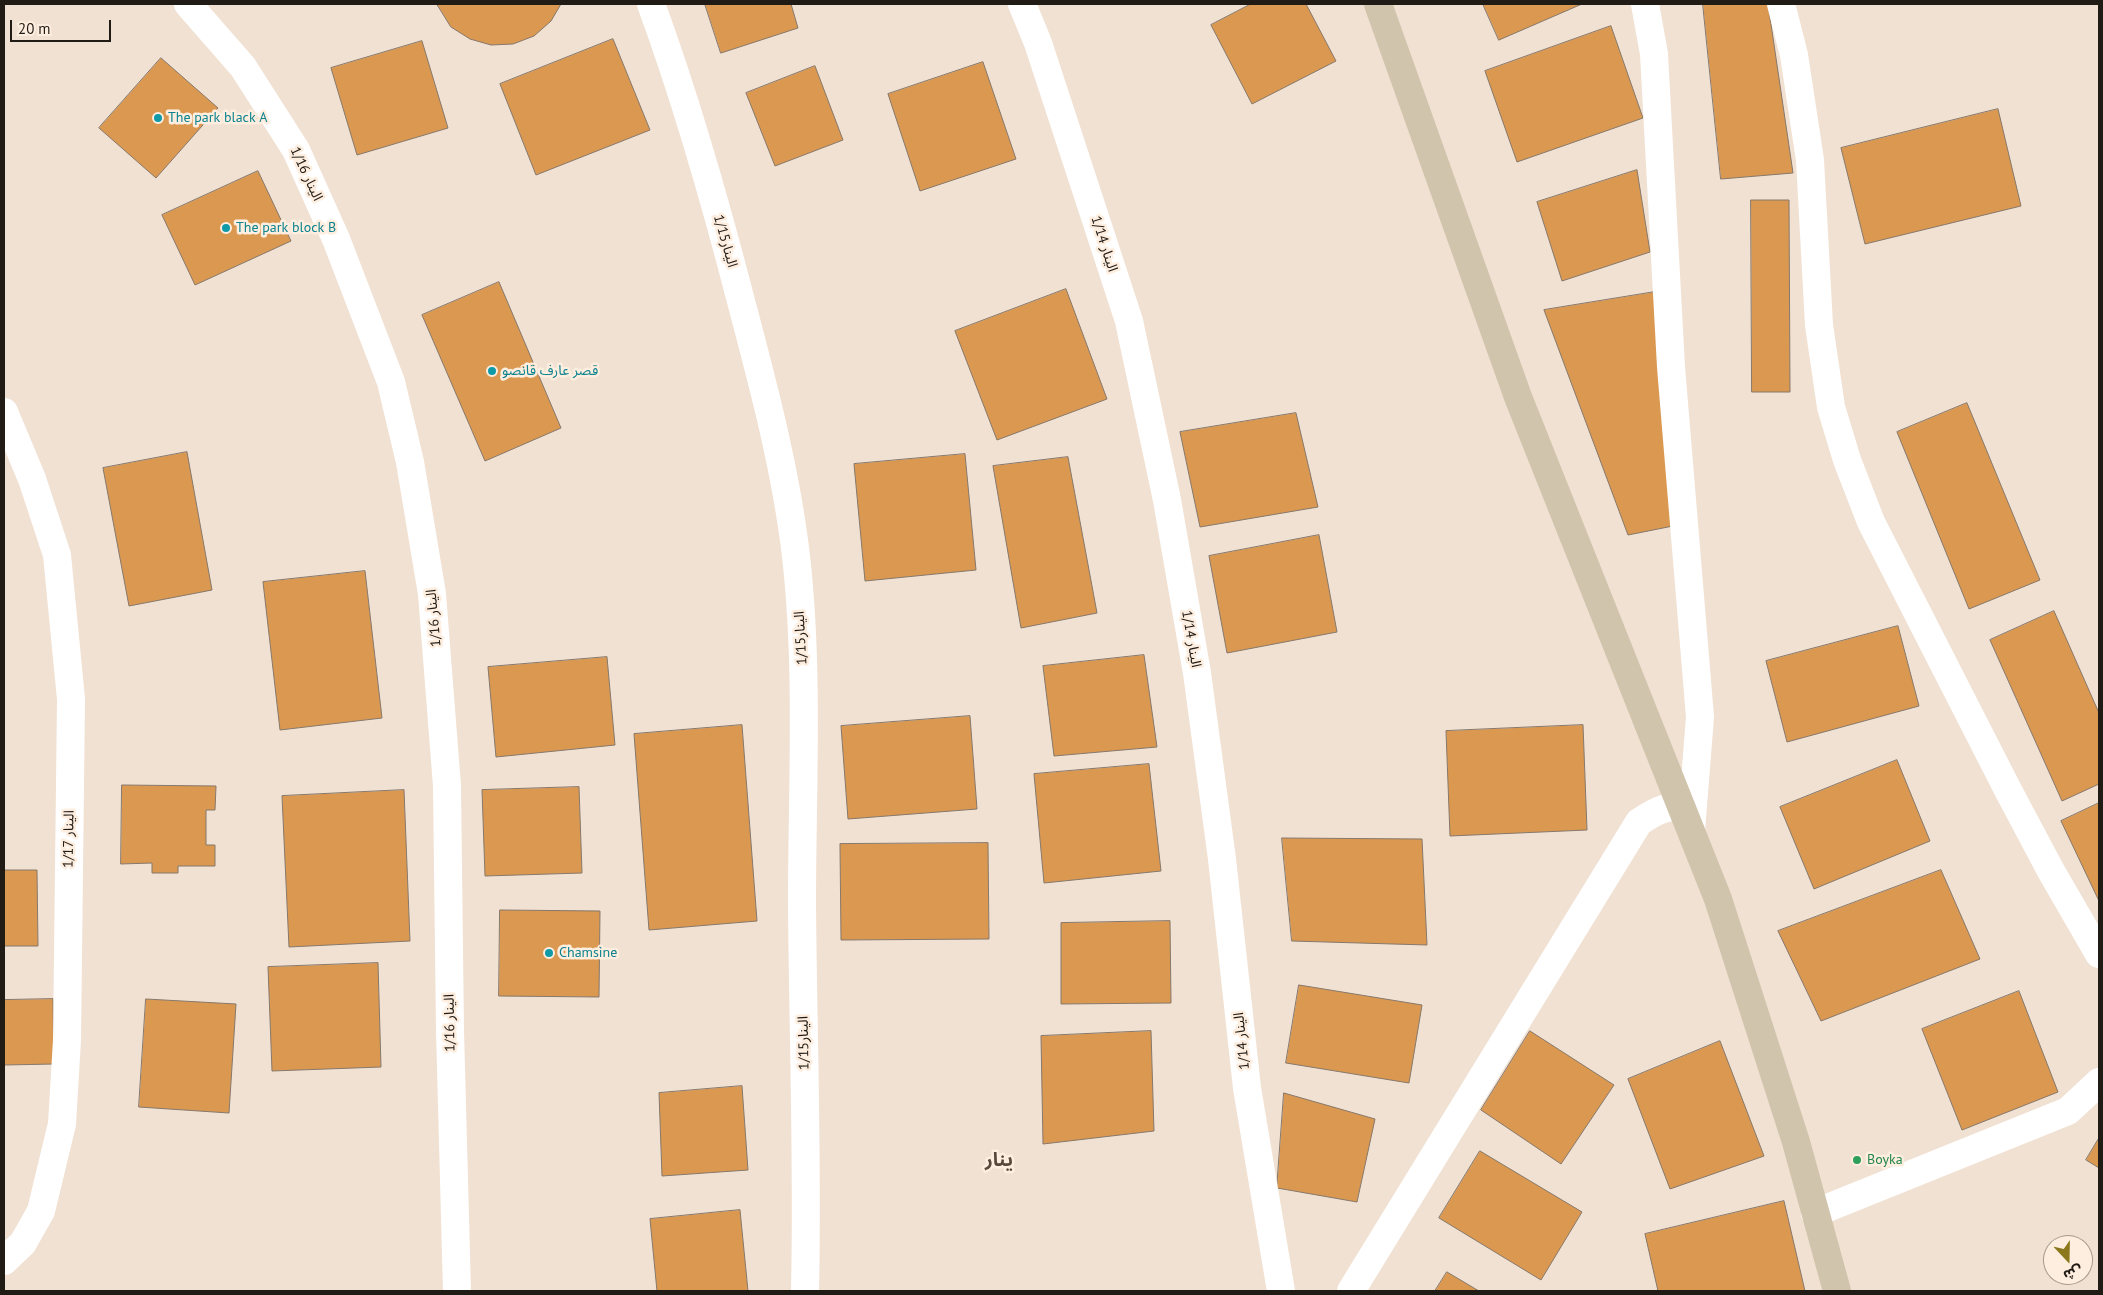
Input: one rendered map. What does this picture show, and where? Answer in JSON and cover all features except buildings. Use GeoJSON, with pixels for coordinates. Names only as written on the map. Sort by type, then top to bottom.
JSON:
{"type":"FeatureCollection","features":[{"type":"Feature","properties":{"kind":"main road"},"geometry":{"type":"LineString","coordinates":[[1378,4],[1518,396],[1718,899],[1796,1142],[1837,1291]]}},
{"type":"Feature","properties":{"kind":"street","name":"الينار 1/16"},"geometry":{"type":"LineString","coordinates":[[188,4],[243,67],[296,150],[336,239],[391,382],[410,462],[432,594],[447,786],[450,1031],[457,1291]]}},
{"type":"Feature","properties":{"kind":"street","name":"الينار1/15"},"geometry":{"type":"LineString","coordinates":[[651,4],[666,45],[735,279],[782,465],[796,555],[803,639],[802,906],[807,1218],[805,1291]]}},
{"type":"Feature","properties":{"kind":"street","name":"الينار 1/14"},"geometry":{"type":"LineString","coordinates":[[1022,4],[1038,43],[1129,322],[1165,491],[1197,673],[1222,859],[1247,1088],[1281,1291]]}},
{"type":"Feature","properties":{"kind":"street"},"geometry":{"type":"LineString","coordinates":[[1645,4],[1654,54],[1671,367],[1700,717],[1691,831]]}},
{"type":"Feature","properties":{"kind":"street"},"geometry":{"type":"LineString","coordinates":[[1781,4],[1794,54],[1810,160],[1819,325],[1831,407],[1848,460],[1871,522],[2009,792],[2099,954]]}},
{"type":"Feature","properties":{"kind":"street","name":"الينار 1/17"},"geometry":{"type":"LineString","coordinates":[[4,412],[32,479],[57,555],[71,699],[67,1040],[62,1124],[41,1210],[23,1243],[4,1261]]}},
{"type":"Feature","properties":{"kind":"street"},"geometry":{"type":"LineString","coordinates":[[1351,1291],[1639,822],[1655,812],[1670,806],[1682,806]]}},
{"type":"Feature","properties":{"kind":"street"},"geometry":{"type":"LineString","coordinates":[[1815,1213],[2068,1111],[2099,1082]]}},
{"type":"Feature","properties":{"kind":"place","name":"The park black A"},"geometry":{"type":"Point","coordinates":[158,118]}},
{"type":"Feature","properties":{"kind":"place","name":"The park block B"},"geometry":{"type":"Point","coordinates":[226,228]}},
{"type":"Feature","properties":{"kind":"place","name":"قصر عارف قانصو"},"geometry":{"type":"Point","coordinates":[492,371]}},
{"type":"Feature","properties":{"kind":"place","name":"Chamsine"},"geometry":{"type":"Point","coordinates":[549,953]}},
{"type":"Feature","properties":{"kind":"place","name":"Boyka"},"geometry":{"type":"Point","coordinates":[1857,1160]}},
{"type":"Feature","properties":{"kind":"district","name":"ينار"},"geometry":{"type":"Point","coordinates":[999,1161]}}]}
